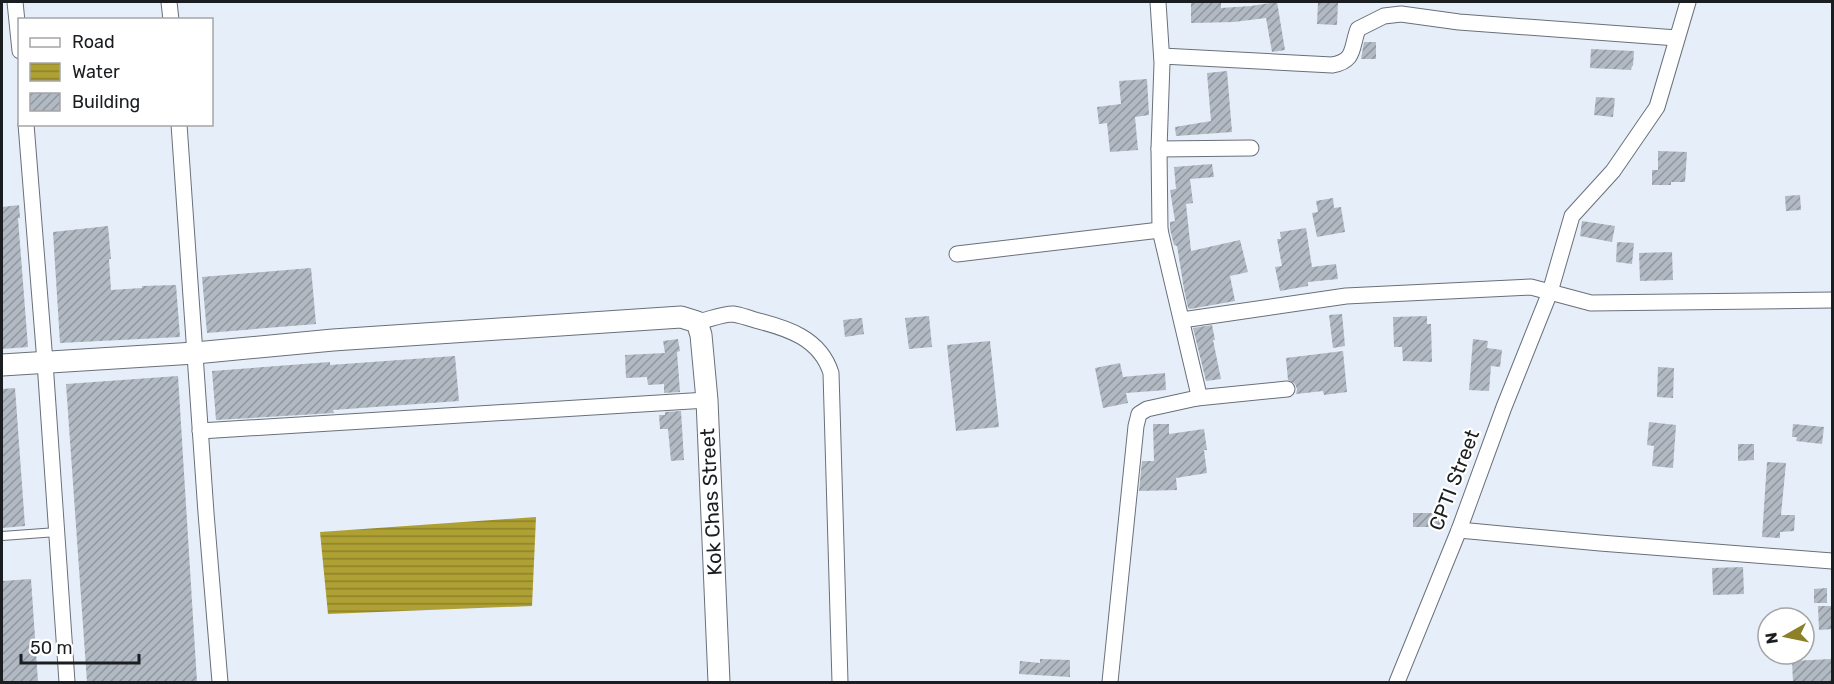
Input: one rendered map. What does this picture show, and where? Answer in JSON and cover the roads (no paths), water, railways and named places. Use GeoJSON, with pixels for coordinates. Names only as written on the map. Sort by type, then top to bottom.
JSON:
{"type":"FeatureCollection","features":[{"type":"Feature","properties":{"kind":"street"},"geometry":{"type":"LineString","coordinates":[[170,2],[171,18]]}},
{"type":"Feature","properties":{"kind":"street"},"geometry":{"type":"LineString","coordinates":[[1158,2],[1162,56],[1159,149],[1161,230],[1198,386],[1197,398]]}},
{"type":"Feature","properties":{"kind":"street","name":"CPTI Street"},"geometry":{"type":"LineString","coordinates":[[1397,682],[1459,530],[1550,292],[1572,216],[1613,171],[1657,107],[1688,2]]}},
{"type":"Feature","properties":{"kind":"street"},"geometry":{"type":"LineString","coordinates":[[12,3],[18,39]]}},
{"type":"Feature","properties":{"kind":"street"},"geometry":{"type":"LineString","coordinates":[[1162,56],[1332,65],[1342,63],[1349,58],[1354,48],[1358,29],[1384,16],[1401,14],[1459,22],[1677,38]]}},
{"type":"Feature","properties":{"kind":"street"},"geometry":{"type":"LineString","coordinates":[[26,126],[67,682]]}},
{"type":"Feature","properties":{"kind":"street"},"geometry":{"type":"LineString","coordinates":[[179,126],[220,682]]}},
{"type":"Feature","properties":{"kind":"street"},"geometry":{"type":"LineString","coordinates":[[1159,149],[1251,148]]}},
{"type":"Feature","properties":{"kind":"street"},"geometry":{"type":"LineString","coordinates":[[957,254],[1161,230]]}},
{"type":"Feature","properties":{"kind":"street"},"geometry":{"type":"LineString","coordinates":[[1182,320],[1346,296],[1531,287],[1591,303],[1833,300]]}},
{"type":"Feature","properties":{"kind":"street"},"geometry":{"type":"LineString","coordinates":[[2,365],[681,317],[697,322],[733,314],[779,326],[806,338],[828,362],[831,373],[840,682]]}},
{"type":"Feature","properties":{"kind":"street","name":"Kok Chas Street"},"geometry":{"type":"LineString","coordinates":[[697,322],[701,335],[706,400],[719,682]]}},
{"type":"Feature","properties":{"kind":"street"},"geometry":{"type":"LineString","coordinates":[[1110,682],[1139,414],[1147,409],[1197,398],[1287,389]]}},
{"type":"Feature","properties":{"kind":"street"},"geometry":{"type":"LineString","coordinates":[[200,431],[706,400]]}},
{"type":"Feature","properties":{"kind":"street"},"geometry":{"type":"LineString","coordinates":[[1459,530],[1833,561]]}},
{"type":"Feature","properties":{"kind":"lane"},"geometry":{"type":"LineString","coordinates":[[2,536],[57,532]]}},
{"type":"Feature","properties":{"kind":"water"},"geometry":{"type":"Polygon","coordinates":[[[536,517],[532,606],[328,614],[320,532],[536,517]]]}}]}
